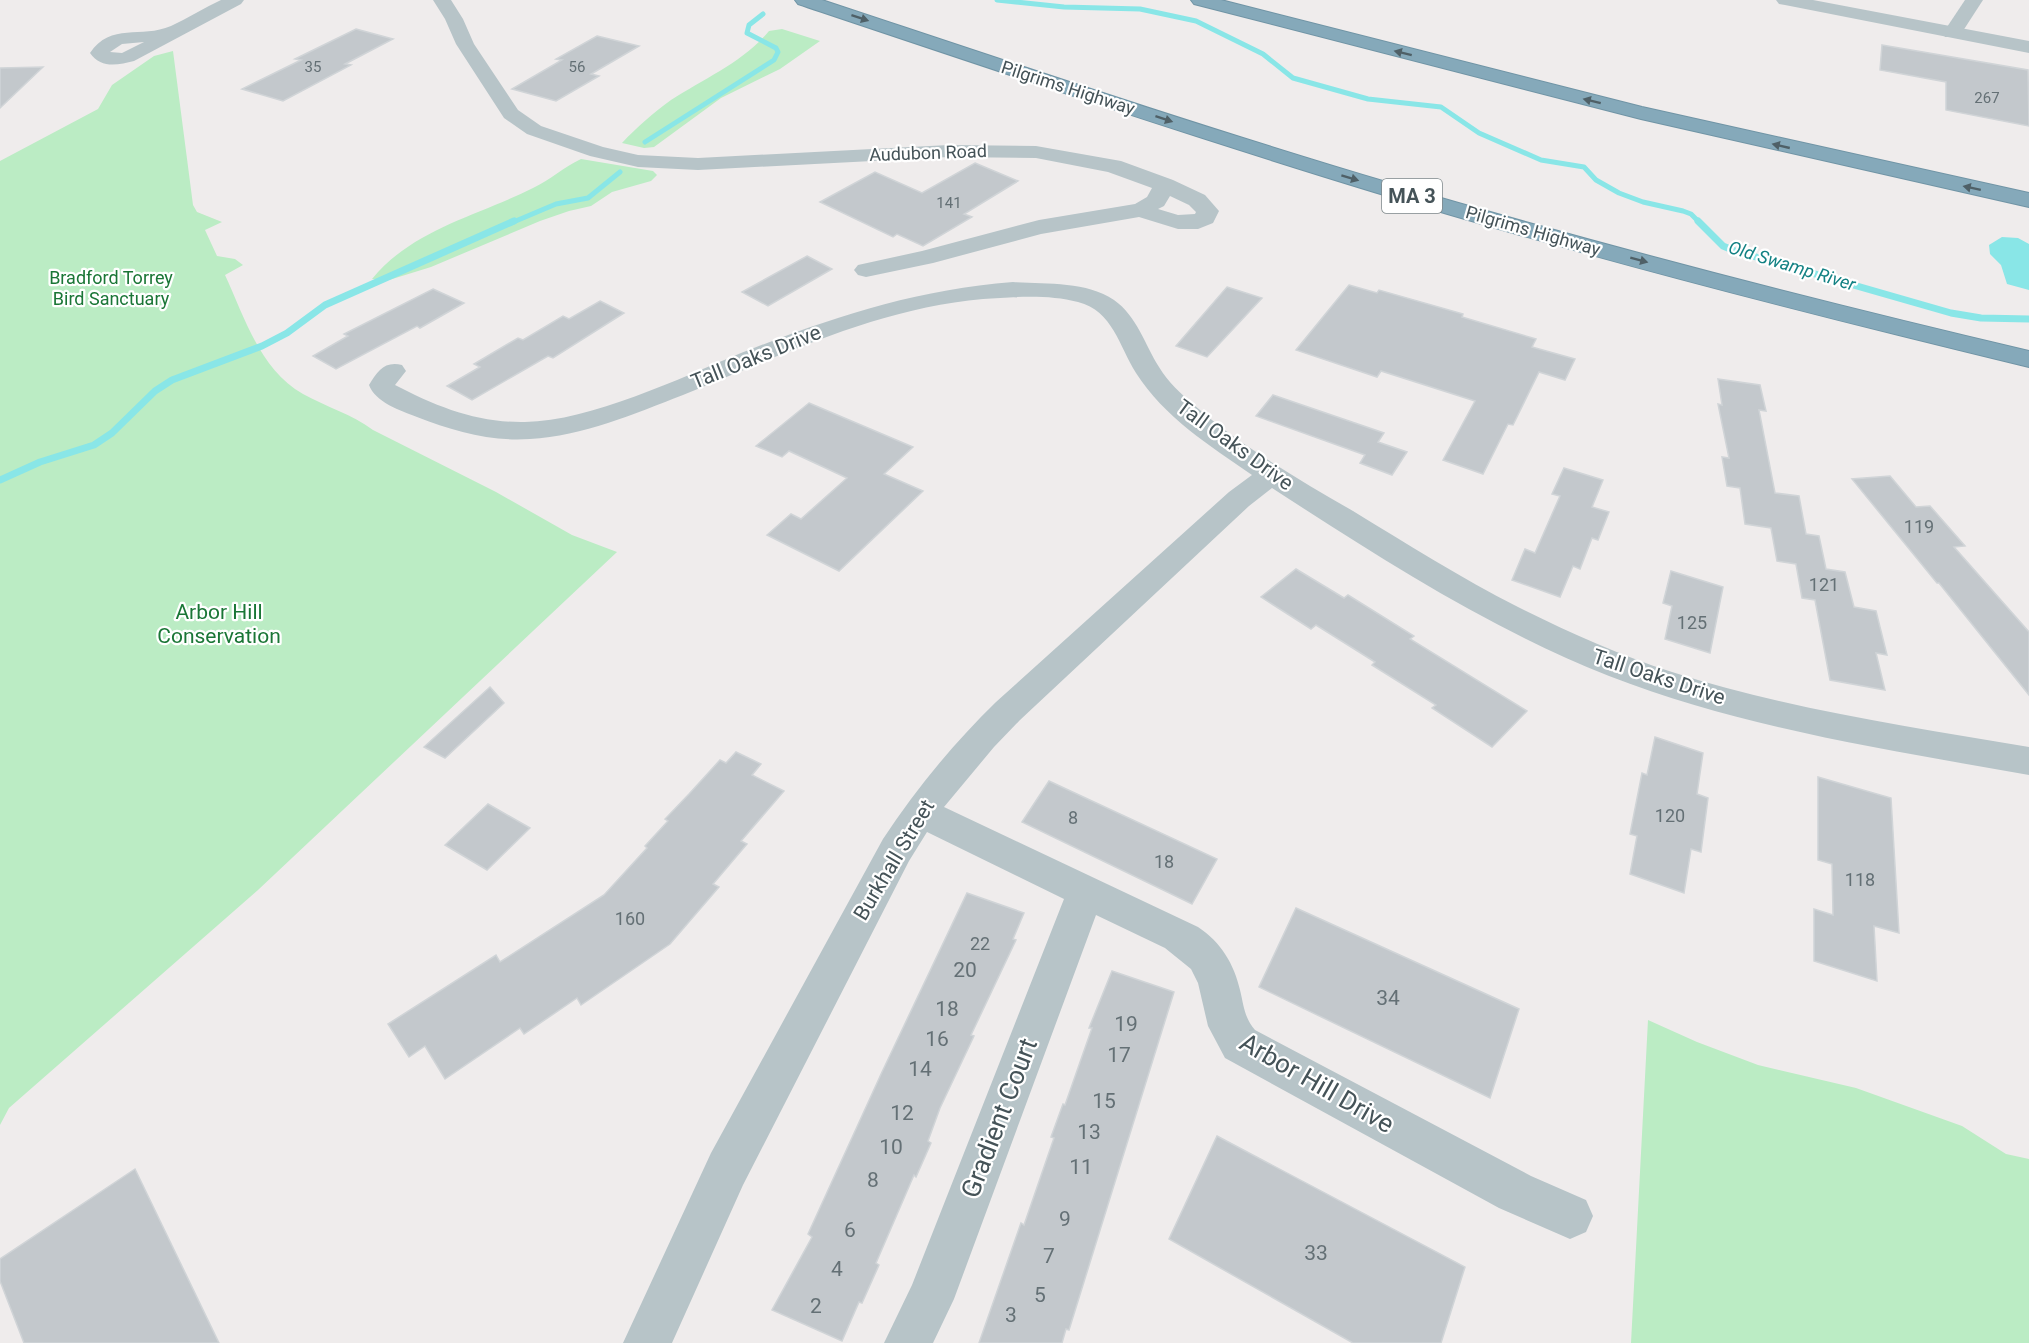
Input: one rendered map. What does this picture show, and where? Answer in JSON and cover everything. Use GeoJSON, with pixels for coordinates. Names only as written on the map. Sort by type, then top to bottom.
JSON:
{"type":"FeatureCollection","features":[{"type":"Feature","properties":{"kind":"highway","name":"Pilgrims Highway"},"geometry":{"type":"LineString","coordinates":[[804,0],[1205,133],[1422,199],[1719,282],[2029,359]]}},
{"type":"Feature","properties":{"kind":"highway"},"geometry":{"type":"LineString","coordinates":[[1200,0],[1675,121],[2029,200]]}},
{"type":"Feature","properties":{"kind":"street"},"geometry":{"type":"LineString","coordinates":[[177,30],[235,0]]}},
{"type":"Feature","properties":{"kind":"street","name":"Audubon Road"},"geometry":{"type":"LineString","coordinates":[[442,0],[454,19],[465,44],[511,114],[534,130],[597,152],[638,161],[712,164],[949,151],[1028,151],[1075,157],[1113,166],[1197,200],[1208,211],[1203,220],[1177,222],[1141,210]]}},
{"type":"Feature","properties":{"kind":"street"},"geometry":{"type":"LineString","coordinates":[[1785,0],[2029,47]]}},
{"type":"Feature","properties":{"kind":"street"},"geometry":{"type":"LineString","coordinates":[[1952,33],[1974,0]]}},
{"type":"Feature","properties":{"kind":"street"},"geometry":{"type":"LineString","coordinates":[[866,270],[925,258],[1022,231],[1141,210],[1156,201],[1166,186]]}},
{"type":"Feature","properties":{"kind":"street","name":"Tall Oaks Drive"},"geometry":{"type":"LineString","coordinates":[[393,371],[382,385],[384,390],[418,409],[452,422],[489,428],[550,429],[610,414],[866,315],[950,296],[1001,291],[1065,292],[1095,299],[1112,308],[1125,326],[1147,370],[1161,389],[1203,426],[1272,474],[1427,572],[1493,610],[1612,663],[1663,682],[1755,707],[1949,747],[2029,760]]}},
{"type":"Feature","properties":{"kind":"street","name":"Burkhall Street"},"geometry":{"type":"LineString","coordinates":[[647,1343],[674,1281],[748,1128],[869,898],[920,812],[982,737],[1008,711],[1239,499],[1272,474]]}},
{"type":"Feature","properties":{"kind":"street","name":"Arbor Hill Drive"},"geometry":{"type":"LineString","coordinates":[[920,812],[1179,936],[1202,952],[1215,971],[1227,1026],[1240,1044],[1515,1192],[1570,1216]]}},
{"type":"Feature","properties":{"kind":"street","name":"Gradient Court"},"geometry":{"type":"LineString","coordinates":[[908,1343],[930,1299],[1086,890]]}},
{"type":"Feature","properties":{"kind":"green space"},"geometry":{"type":"Polygon","coordinates":[[[782,29],[820,41],[780,69],[721,98],[654,147],[644,148],[622,143],[645,120],[671,100],[736,61],[769,31],[782,29]]]}},
{"type":"Feature","properties":{"kind":"green space","name":"Arbor Hill Conservation"},"geometry":{"type":"Polygon","coordinates":[[[173,51],[193,205],[197,212],[222,222],[205,230],[217,256],[235,259],[243,265],[225,275],[255,341],[275,371],[303,394],[496,492],[572,535],[617,552],[258,890],[9,1108],[0,1125],[0,161],[98,109],[112,85],[154,56],[173,51]]]}},
{"type":"Feature","properties":{"kind":"green space"},"geometry":{"type":"Polygon","coordinates":[[[581,159],[653,171],[657,175],[651,181],[612,192],[591,206],[540,221],[431,267],[389,280],[372,279],[388,262],[426,236],[533,188],[581,159]]]}},
{"type":"Feature","properties":{"kind":"green space"},"geometry":{"type":"Polygon","coordinates":[[[1648,1020],[1697,1042],[1758,1065],[1856,1088],[1962,1126],[2006,1154],[2029,1159],[2029,1343],[1631,1343],[1648,1020]]]}},
{"type":"Feature","properties":{"kind":"water"},"geometry":{"type":"Polygon","coordinates":[[[2002,237],[2018,238],[2029,244],[2029,290],[2007,284],[2001,265],[1990,254],[1989,245],[2002,237]]]}},
{"type":"Feature","properties":{"kind":"building"},"geometry":{"type":"Polygon","coordinates":[[[356,29],[393,39],[345,64],[351,65],[283,101],[242,89],[301,60],[295,59],[356,29]]]}},
{"type":"Feature","properties":{"kind":"building"},"geometry":{"type":"Polygon","coordinates":[[[597,36],[639,46],[591,74],[599,76],[556,101],[512,89],[562,60],[556,59],[597,36]]]}},
{"type":"Feature","properties":{"kind":"building"},"geometry":{"type":"Polygon","coordinates":[[[1882,45],[2028,70],[2029,126],[1946,110],[1946,82],[1880,70],[1882,45]]]}},
{"type":"Feature","properties":{"kind":"building"},"geometry":{"type":"Polygon","coordinates":[[[43,67],[0,108],[0,68],[43,67]]]}},
{"type":"Feature","properties":{"kind":"building"},"geometry":{"type":"Polygon","coordinates":[[[975,163],[1018,181],[964,214],[972,217],[923,246],[897,234],[893,237],[820,202],[875,172],[922,193],[975,163]]]}},
{"type":"Feature","properties":{"kind":"building"},"geometry":{"type":"Polygon","coordinates":[[[807,256],[832,269],[768,306],[742,292],[807,256]]]}},
{"type":"Feature","properties":{"kind":"building"},"geometry":{"type":"Polygon","coordinates":[[[1349,285],[1377,293],[1379,290],[1463,314],[1462,317],[1536,339],[1532,347],[1575,359],[1565,380],[1539,372],[1513,425],[1508,424],[1483,474],[1443,460],[1475,401],[1381,371],[1377,377],[1296,350],[1349,285]]]}},
{"type":"Feature","properties":{"kind":"building"},"geometry":{"type":"Polygon","coordinates":[[[1227,287],[1262,298],[1207,357],[1176,346],[1227,287]]]}},
{"type":"Feature","properties":{"kind":"building"},"geometry":{"type":"Polygon","coordinates":[[[433,289],[464,303],[420,328],[417,326],[336,369],[313,356],[348,336],[344,334],[433,289]]]}},
{"type":"Feature","properties":{"kind":"building"},"geometry":{"type":"Polygon","coordinates":[[[600,301],[624,313],[553,358],[548,356],[472,400],[447,386],[480,367],[474,364],[518,338],[523,340],[563,316],[569,319],[600,301]]]}},
{"type":"Feature","properties":{"kind":"building"},"geometry":{"type":"Polygon","coordinates":[[[1718,379],[1760,385],[1766,411],[1759,410],[1775,493],[1799,496],[1806,534],[1819,536],[1826,569],[1845,572],[1854,607],[1876,611],[1887,655],[1876,653],[1885,690],[1830,680],[1815,600],[1802,598],[1796,564],[1777,561],[1771,528],[1745,524],[1740,488],[1727,486],[1722,457],[1729,458],[1718,404],[1722,405],[1718,379]]]}},
{"type":"Feature","properties":{"kind":"building"},"geometry":{"type":"Polygon","coordinates":[[[1273,395],[1384,433],[1378,442],[1407,452],[1392,475],[1360,463],[1365,455],[1256,416],[1273,395]]]}},
{"type":"Feature","properties":{"kind":"building"},"geometry":{"type":"Polygon","coordinates":[[[809,403],[913,447],[884,474],[923,491],[839,571],[767,535],[791,514],[801,519],[847,478],[789,451],[782,457],[756,446],[809,403]]]}},
{"type":"Feature","properties":{"kind":"building"},"geometry":{"type":"Polygon","coordinates":[[[1564,468],[1603,480],[1592,507],[1609,512],[1598,540],[1592,538],[1580,569],[1573,566],[1560,597],[1512,580],[1525,549],[1535,553],[1560,496],[1552,494],[1564,468]]]}},
{"type":"Feature","properties":{"kind":"building"},"geometry":{"type":"Polygon","coordinates":[[[1890,476],[1916,507],[1930,506],[1965,546],[1954,547],[2029,632],[2029,695],[1852,479],[1890,476]]]}},
{"type":"Feature","properties":{"kind":"building"},"geometry":{"type":"Polygon","coordinates":[[[1296,569],[1344,598],[1348,595],[1414,636],[1410,639],[1527,711],[1492,747],[1432,708],[1436,705],[1372,665],[1375,662],[1316,625],[1311,629],[1261,597],[1296,569]]]}},
{"type":"Feature","properties":{"kind":"building"},"geometry":{"type":"Polygon","coordinates":[[[1671,571],[1723,587],[1710,653],[1665,639],[1672,606],[1663,603],[1671,571]]]}},
{"type":"Feature","properties":{"kind":"building"},"geometry":{"type":"Polygon","coordinates":[[[490,687],[504,703],[445,758],[424,747],[490,687]]]}},
{"type":"Feature","properties":{"kind":"building"},"geometry":{"type":"Polygon","coordinates":[[[1655,737],[1703,753],[1697,794],[1708,798],[1701,852],[1691,849],[1684,893],[1630,874],[1637,836],[1630,834],[1642,773],[1647,775],[1655,737]]]}},
{"type":"Feature","properties":{"kind":"building"},"geometry":{"type":"Polygon","coordinates":[[[736,752],[761,764],[752,775],[784,791],[741,841],[747,844],[713,884],[719,887],[670,944],[581,1005],[577,998],[524,1034],[520,1028],[445,1079],[425,1046],[409,1057],[388,1024],[496,955],[500,962],[604,895],[647,848],[645,846],[668,821],[665,819],[720,760],[726,763],[736,752]]]}},
{"type":"Feature","properties":{"kind":"building"},"geometry":{"type":"Polygon","coordinates":[[[1818,777],[1891,798],[1899,933],[1874,926],[1877,981],[1814,961],[1814,909],[1833,915],[1832,864],[1818,860],[1818,777]]]}},
{"type":"Feature","properties":{"kind":"building"},"geometry":{"type":"Polygon","coordinates":[[[1049,781],[1217,859],[1192,904],[1022,822],[1049,781]]]}},
{"type":"Feature","properties":{"kind":"building"},"geometry":{"type":"Polygon","coordinates":[[[488,804],[530,828],[487,870],[445,845],[488,804]]]}},
{"type":"Feature","properties":{"kind":"building"},"geometry":{"type":"Polygon","coordinates":[[[967,893],[1024,913],[1013,939],[1016,940],[971,1035],[974,1036],[940,1108],[928,1141],[931,1143],[916,1177],[914,1175],[876,1263],[879,1265],[862,1303],[859,1302],[842,1341],[772,1310],[812,1237],[808,1234],[967,893]]]}},
{"type":"Feature","properties":{"kind":"building"},"geometry":{"type":"Polygon","coordinates":[[[1296,908],[1519,1009],[1490,1098],[1259,987],[1296,908]]]}},
{"type":"Feature","properties":{"kind":"building"},"geometry":{"type":"Polygon","coordinates":[[[1112,971],[1174,992],[1069,1330],[1066,1329],[1062,1343],[979,1343],[1021,1223],[1024,1225],[1054,1138],[1051,1137],[1063,1104],[1065,1105],[1092,1028],[1089,1028],[1112,971]]]}},
{"type":"Feature","properties":{"kind":"building"},"geometry":{"type":"Polygon","coordinates":[[[1217,1136],[1465,1267],[1441,1343],[1353,1343],[1169,1239],[1217,1136]]]}},
{"type":"Feature","properties":{"kind":"building"},"geometry":{"type":"Polygon","coordinates":[[[135,1169],[219,1343],[24,1343],[0,1281],[0,1259],[135,1169]]]}},
{"type":"Feature","properties":{"kind":"waterway","name":"Old Swamp River"},"geometry":{"type":"LineString","coordinates":[[997,0],[1064,7],[1140,9],[1196,21],[1263,54],[1293,78],[1368,99],[1441,107],[1479,133],[1541,160],[1584,167],[1596,180],[1619,193],[1643,202],[1691,214],[1723,246],[1735,251],[1951,313],[1981,318],[2029,319]]}},
{"type":"Feature","properties":{"kind":"waterway"},"geometry":{"type":"LineString","coordinates":[[645,142],[774,60],[778,52],[776,48],[747,33],[749,25],[763,14]]}},
{"type":"Feature","properties":{"kind":"waterway"},"geometry":{"type":"LineString","coordinates":[[511,223],[556,204],[588,198],[620,172]]}},
{"type":"Feature","properties":{"kind":"waterway"},"geometry":{"type":"LineString","coordinates":[[0,480],[40,462],[94,445],[112,433],[155,391],[172,380],[262,346],[287,333],[325,305],[514,221]]}},
{"type":"Feature","properties":{"kind":"park label","name":"Bradford Torrey Bird Sanctuary"},"geometry":{"type":"Point","coordinates":[111,288]}}]}
